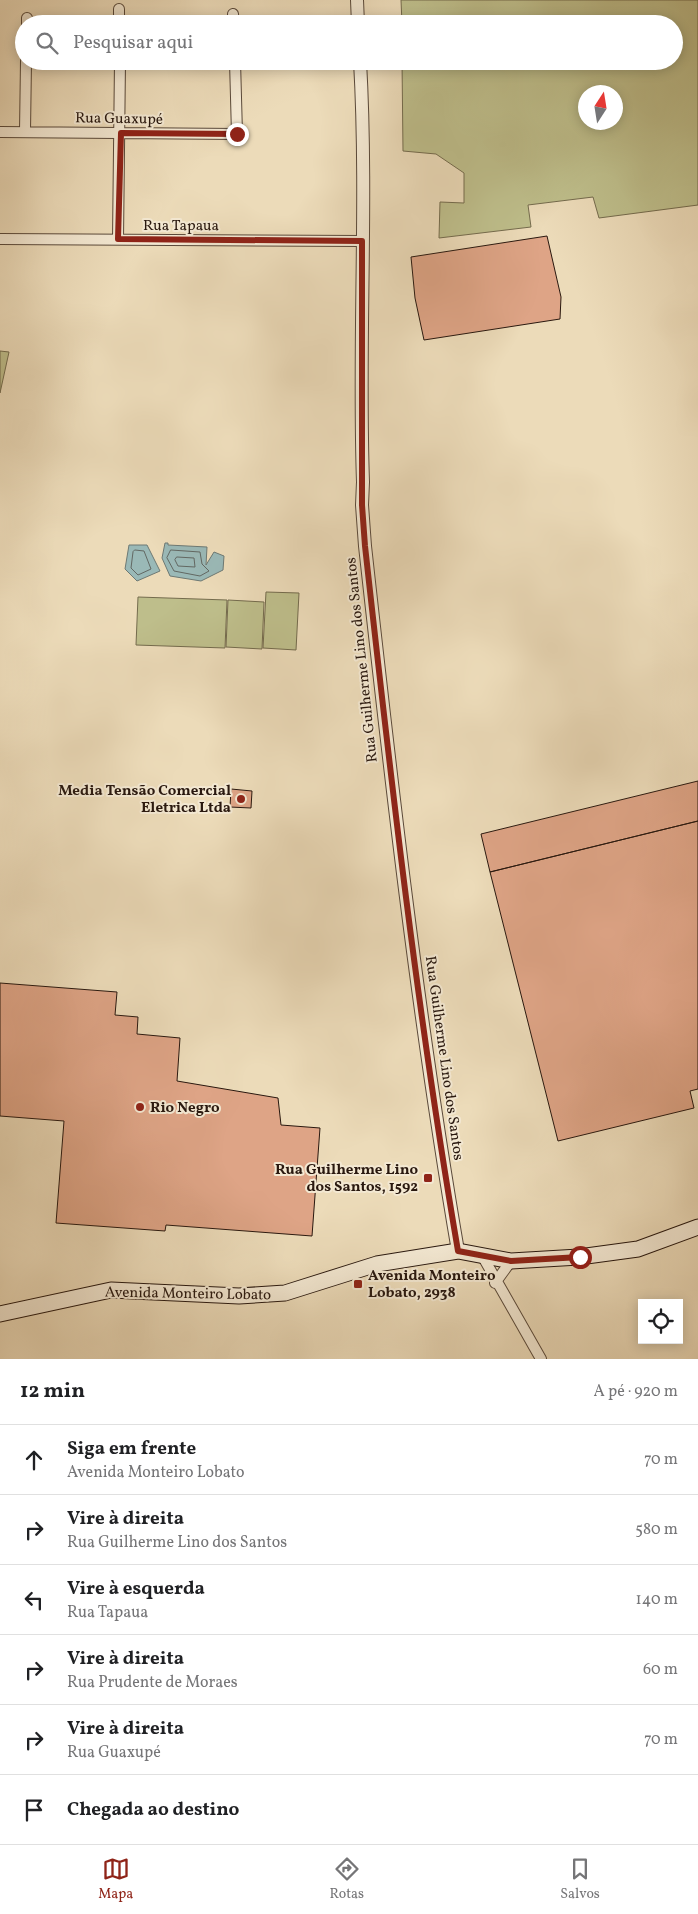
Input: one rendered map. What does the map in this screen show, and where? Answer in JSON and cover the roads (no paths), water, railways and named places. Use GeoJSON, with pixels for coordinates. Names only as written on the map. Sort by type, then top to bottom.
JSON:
{"type":"FeatureCollection","features":[{"type":"Feature","properties":{"kind":"main road","name":"Avenida Monteiro Lobato"},"geometry":{"type":"LineString","coordinates":[[0,1314],[111,1290],[240,1296],[285,1293],[377,1264],[458,1251],[511,1261],[580,1257],[638,1249],[698,1228]]}},
{"type":"Feature","properties":{"kind":"street"},"geometry":{"type":"LineString","coordinates":[[357,0],[358,15]]}},
{"type":"Feature","properties":{"kind":"street"},"geometry":{"type":"LineString","coordinates":[[119,9],[119,15]]}},
{"type":"Feature","properties":{"kind":"street"},"geometry":{"type":"LineString","coordinates":[[25,132],[26,70]]}},
{"type":"Feature","properties":{"kind":"street"},"geometry":{"type":"LineString","coordinates":[[118,239],[121,133],[120,70]]}},
{"type":"Feature","properties":{"kind":"street","name":"Rua Guaxupé"},"geometry":{"type":"LineString","coordinates":[[0,132],[237,134],[235,70]]}},
{"type":"Feature","properties":{"kind":"street","name":"Rua Guilherme Lino dos Santos"},"geometry":{"type":"LineString","coordinates":[[360,70],[364,139],[362,505],[365,546],[398,835],[445,1176],[458,1251]]}},
{"type":"Feature","properties":{"kind":"street","name":"Rua Tapaua"},"geometry":{"type":"LineString","coordinates":[[0,239],[362,241]]}},
{"type":"Feature","properties":{"kind":"street"},"geometry":{"type":"LineString","coordinates":[[483,1257],[495,1283],[541,1359]]}},
{"type":"Feature","properties":{"kind":"street"},"geometry":{"type":"LineString","coordinates":[[495,1283],[511,1261]]}},
{"type":"Feature","properties":{"kind":"water"},"geometry":{"type":"Polygon","coordinates":[[[165,543],[168,543],[168,545],[207,547],[206,565],[214,552],[224,556],[223,570],[201,581],[170,576],[162,558],[165,543]]]}},
{"type":"Feature","properties":{"kind":"water"},"geometry":{"type":"Polygon","coordinates":[[[129,545],[147,545],[160,571],[137,581],[125,569],[129,545]]]}},
{"type":"Feature","properties":{"kind":"place","name":"Media Tensão Comercial Eletrica Ltda"},"geometry":{"type":"Point","coordinates":[241,799]}},
{"type":"Feature","properties":{"kind":"place","name":"Rio Negro"},"geometry":{"type":"Point","coordinates":[140,1107]}},
{"type":"Feature","properties":{"kind":"place","name":"Rua Guilherme Lino dos Santos, 1592"},"geometry":{"type":"Point","coordinates":[428,1178]}},
{"type":"Feature","properties":{"kind":"place","name":"Avenida Monteiro Lobato, 2938"},"geometry":{"type":"Point","coordinates":[358,1284]}}]}
